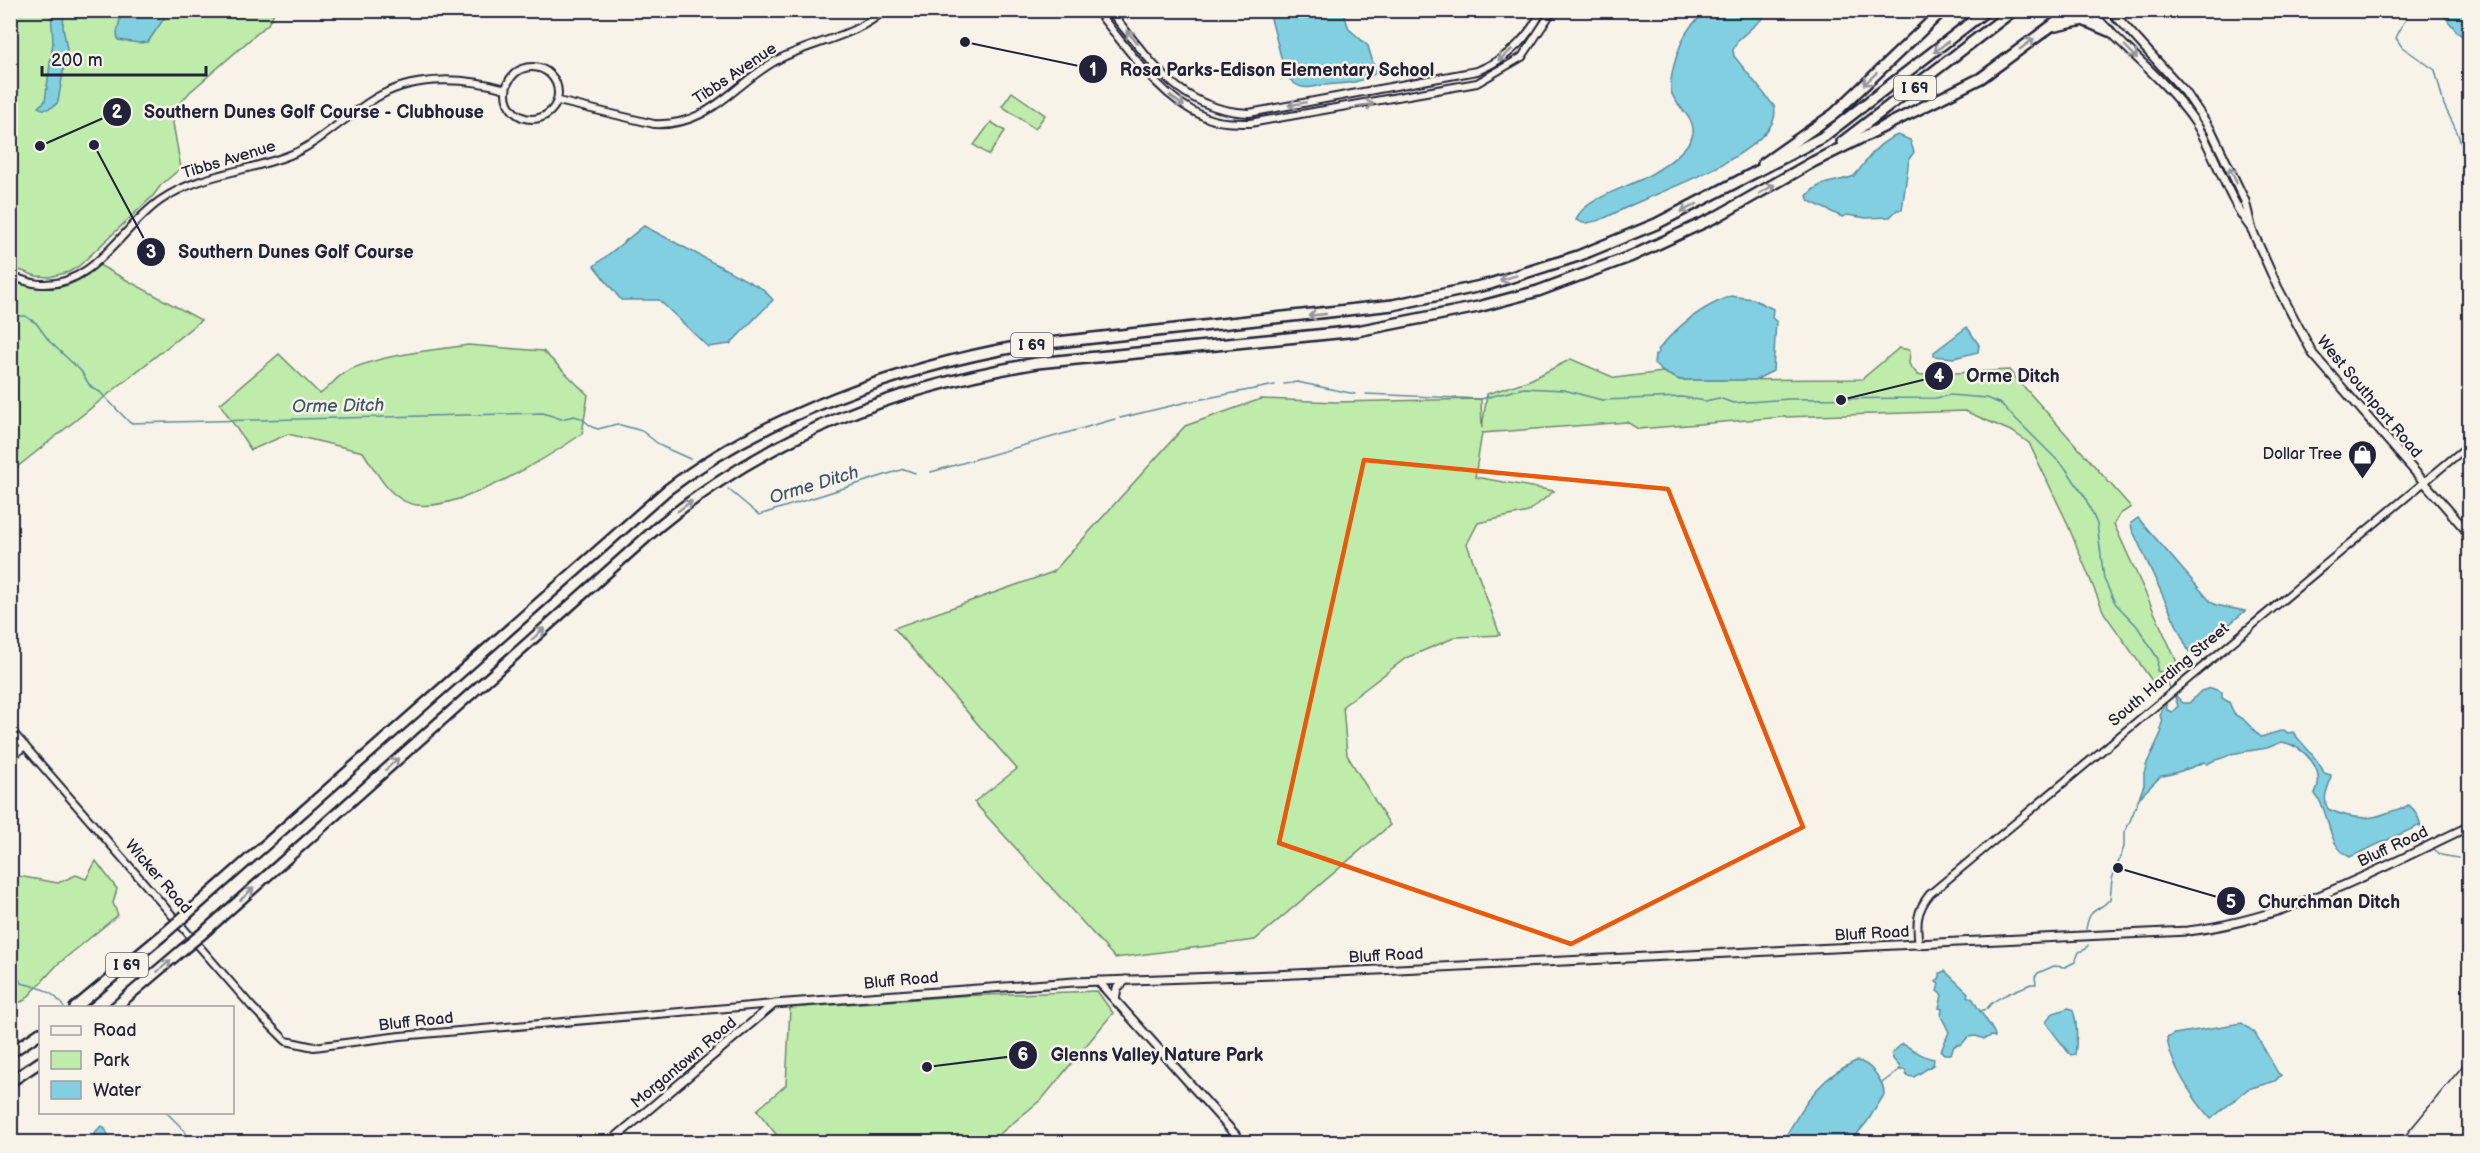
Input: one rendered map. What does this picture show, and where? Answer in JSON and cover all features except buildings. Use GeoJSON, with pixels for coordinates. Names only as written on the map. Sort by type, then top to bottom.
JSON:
{"type":"FeatureCollection","features":[{"type":"Feature","properties":{"kind":"highway"},"geometry":{"type":"LineString","coordinates":[[1725,190],[1834,114],[1943,10]]}},
{"type":"Feature","properties":{"kind":"highway","name":"I 69"},"geometry":{"type":"LineString","coordinates":[[78,1006],[188,913],[667,490],[689,474],[761,432],[853,392],[932,365],[976,354],[1021,346],[1367,309],[1467,290],[1593,250],[1656,224],[1823,137],[1987,10]]}},
{"type":"Feature","properties":{"kind":"highway","name":"I 69"},"geometry":{"type":"LineString","coordinates":[[116,1006],[203,933],[674,513],[743,468],[818,427],[858,409],[907,392],[1000,369],[1037,363],[1348,332],[1478,308],[1562,282],[1661,244],[1725,212],[1813,162],[1871,122],[2014,10]]}},
{"type":"Feature","properties":{"kind":"highway"},"geometry":{"type":"LineString","coordinates":[[1813,162],[1981,78],[2073,10]]}},
{"type":"Feature","properties":{"kind":"highway"},"geometry":{"type":"LineString","coordinates":[[2043,32],[2065,23],[2083,20],[2109,31]]}},
{"type":"Feature","properties":{"kind":"highway"},"geometry":{"type":"LineString","coordinates":[[10,1053],[39,1034]]}},
{"type":"Feature","properties":{"kind":"highway"},"geometry":{"type":"LineString","coordinates":[[10,1080],[39,1063]]}},
{"type":"Feature","properties":{"kind":"main road","name":"West Southport Road"},"geometry":{"type":"LineString","coordinates":[[2090,10],[2187,112],[2212,154],[2234,204],[2252,230],[2287,307],[2313,354],[2469,536]]}},
{"type":"Feature","properties":{"kind":"main road","name":"West Southport Road"},"geometry":{"type":"LineString","coordinates":[[2115,13],[2186,93],[2201,114],[2221,149],[2245,201],[2252,230]]}},
{"type":"Feature","properties":{"kind":"main road","name":"Bluff Road"},"geometry":{"type":"LineString","coordinates":[[774,1004],[1098,981],[2193,931],[2241,922],[2312,900],[2469,826]]}},
{"type":"Feature","properties":{"kind":"main road"},"geometry":{"type":"LineString","coordinates":[[1115,1000],[1117,988],[1126,980]]}},
{"type":"Feature","properties":{"kind":"main road"},"geometry":{"type":"LineString","coordinates":[[1098,981],[1242,1143]]}},
{"type":"Feature","properties":{"kind":"main road","name":"Morgantown Road"},"geometry":{"type":"LineString","coordinates":[[610,1143],[774,1004]]}},
{"type":"Feature","properties":{"kind":"street","name":"Tibbs Avenue"},"geometry":{"type":"LineString","coordinates":[[558,101],[654,124],[670,125],[713,108],[780,58],[859,28],[885,10]]}},
{"type":"Feature","properties":{"kind":"street"},"geometry":{"type":"LineString","coordinates":[[1096,10],[1173,99],[1206,117],[1227,122],[1250,123],[1477,83],[1522,57],[1539,35],[1553,10]]}},
{"type":"Feature","properties":{"kind":"street"},"geometry":{"type":"LineString","coordinates":[[1109,10],[1168,79],[1185,93],[1209,107],[1249,113],[1477,71],[1497,63],[1523,41],[1542,10]]}},
{"type":"Feature","properties":{"kind":"street"},"geometry":{"type":"LineString","coordinates":[[540,68],[553,77],[557,84],[558,101],[549,114],[529,120],[512,110],[506,96],[506,89],[514,74],[521,69],[540,68]]}},
{"type":"Feature","properties":{"kind":"street","name":"Tibbs Avenue"},"geometry":{"type":"LineString","coordinates":[[10,276],[42,285],[74,278],[100,258],[159,201],[194,183],[292,154],[381,95],[407,85],[432,81],[478,84],[506,89]]}},
{"type":"Feature","properties":{"kind":"street","name":"South Harding Street"},"geometry":{"type":"LineString","coordinates":[[1919,945],[1917,916],[1919,908],[1930,894],[2469,444]]}},
{"type":"Feature","properties":{"kind":"street","name":"Wicker Road"},"geometry":{"type":"LineString","coordinates":[[10,729],[252,1007],[286,1041]]}},
{"type":"Feature","properties":{"kind":"street"},"geometry":{"type":"LineString","coordinates":[[10,758],[25,746]]}},
{"type":"Feature","properties":{"kind":"street","name":"Bluff Road"},"geometry":{"type":"LineString","coordinates":[[286,1041],[314,1047],[400,1036],[774,1004]]}},
{"type":"Feature","properties":{"kind":"highlighted area"},"geometry":{"type":"Polygon","coordinates":[[[1364,460],[1668,489],[1803,827],[1571,944],[1279,843],[1364,460]]]}},
{"type":"Feature","properties":{"kind":"green space"},"geometry":{"type":"Polygon","coordinates":[[[11,11],[275,11],[268,24],[190,92],[175,109],[173,123],[181,168],[79,266],[69,272],[49,277],[36,276],[11,267],[11,11]]]}},
{"type":"Feature","properties":{"kind":"green space"},"geometry":{"type":"Polygon","coordinates":[[[1012,92],[1045,115],[1035,129],[1002,106],[1012,92]]]}},
{"type":"Feature","properties":{"kind":"green space"},"geometry":{"type":"Polygon","coordinates":[[[991,122],[1005,131],[989,155],[974,145],[991,122]]]}},
{"type":"Feature","properties":{"kind":"green space"},"geometry":{"type":"Polygon","coordinates":[[[99,265],[201,320],[11,472],[11,281],[36,287],[58,288],[78,281],[99,265]]]}},
{"type":"Feature","properties":{"kind":"green space"},"geometry":{"type":"Polygon","coordinates":[[[468,345],[543,351],[588,395],[582,434],[526,469],[502,481],[479,492],[435,505],[417,505],[399,498],[385,485],[363,452],[288,434],[251,450],[220,404],[279,354],[320,394],[345,372],[377,360],[468,345]]]}},
{"type":"Feature","properties":{"kind":"green space"},"geometry":{"type":"Polygon","coordinates":[[[1899,348],[1910,350],[1909,364],[1918,375],[2009,370],[2131,507],[2120,514],[2114,524],[2181,671],[2157,688],[2104,613],[2065,518],[2029,443],[2013,432],[1965,411],[1784,417],[1638,429],[1627,422],[1482,433],[1475,477],[1554,491],[1528,512],[1478,523],[1467,544],[1500,635],[1456,637],[1406,658],[1343,706],[1347,755],[1390,825],[1255,940],[1115,958],[974,802],[1017,769],[894,628],[1053,572],[1185,426],[1261,399],[1336,402],[1481,399],[1482,428],[1487,394],[1530,380],[1571,359],[1615,378],[1663,372],[1680,380],[1862,379],[1899,348]]]}},
{"type":"Feature","properties":{"kind":"green space"},"geometry":{"type":"Polygon","coordinates":[[[96,861],[117,889],[113,903],[118,915],[58,964],[25,1000],[11,1006],[11,885],[18,876],[58,883],[76,875],[86,879],[96,861]]]}},
{"type":"Feature","properties":{"kind":"green space"},"geometry":{"type":"Polygon","coordinates":[[[1097,991],[1113,1013],[1043,1098],[990,1142],[782,1142],[757,1110],[786,1085],[790,1008],[958,996],[1097,991]]]}},
{"type":"Feature","properties":{"kind":"water"},"geometry":{"type":"Polygon","coordinates":[[[122,10],[169,11],[148,42],[139,43],[118,40],[117,33],[122,10]]]}},
{"type":"Feature","properties":{"kind":"water"},"geometry":{"type":"Polygon","coordinates":[[[1709,10],[1771,11],[1738,40],[1733,50],[1734,56],[1774,106],[1775,114],[1771,125],[1751,146],[1699,176],[1601,220],[1584,223],[1576,220],[1586,206],[1663,167],[1690,141],[1693,127],[1672,94],[1671,78],[1679,49],[1687,32],[1709,10]]]}},
{"type":"Feature","properties":{"kind":"water"},"geometry":{"type":"Polygon","coordinates":[[[51,11],[64,11],[63,27],[67,49],[58,102],[51,108],[43,109],[38,107],[45,101],[53,42],[51,11]]]}},
{"type":"Feature","properties":{"kind":"water"},"geometry":{"type":"Polygon","coordinates":[[[1269,11],[1343,11],[1349,29],[1368,46],[1376,73],[1352,82],[1308,88],[1297,85],[1286,76],[1269,11]]]}},
{"type":"Feature","properties":{"kind":"water"},"geometry":{"type":"Polygon","coordinates":[[[2440,11],[2469,11],[2469,41],[2458,33],[2440,11]]]}},
{"type":"Feature","properties":{"kind":"water"},"geometry":{"type":"Polygon","coordinates":[[[1898,135],[1910,140],[1914,152],[1909,159],[1902,210],[1897,210],[1890,217],[1866,218],[1847,215],[1842,217],[1809,201],[1807,196],[1817,187],[1854,176],[1878,147],[1898,135]]]}},
{"type":"Feature","properties":{"kind":"water"},"geometry":{"type":"Polygon","coordinates":[[[644,226],[763,289],[773,300],[730,344],[708,347],[659,300],[621,300],[594,266],[644,226]]]}},
{"type":"Feature","properties":{"kind":"water"},"geometry":{"type":"Polygon","coordinates":[[[1731,296],[1753,299],[1773,309],[1772,318],[1776,321],[1773,371],[1755,380],[1680,380],[1663,372],[1654,364],[1658,350],[1682,325],[1700,311],[1731,296]]]}},
{"type":"Feature","properties":{"kind":"water"},"geometry":{"type":"Polygon","coordinates":[[[1967,327],[1979,345],[1978,352],[1954,358],[1934,356],[1934,352],[1967,327]]]}},
{"type":"Feature","properties":{"kind":"water"},"geometry":{"type":"Polygon","coordinates":[[[2138,518],[2210,601],[2216,605],[2245,611],[2196,653],[2189,652],[2132,529],[2131,523],[2138,518]]]}},
{"type":"Feature","properties":{"kind":"water"},"geometry":{"type":"Polygon","coordinates":[[[2211,688],[2222,692],[2222,698],[2229,702],[2234,714],[2244,720],[2261,737],[2284,730],[2288,733],[2293,732],[2315,758],[2324,773],[2331,775],[2325,800],[2328,809],[2343,815],[2364,818],[2405,808],[2408,805],[2417,814],[2421,827],[2418,826],[2350,857],[2336,845],[2324,811],[2315,794],[2318,785],[2316,768],[2298,748],[2282,742],[2267,748],[2230,754],[2208,764],[2204,762],[2161,776],[2139,798],[2144,785],[2147,763],[2162,731],[2160,729],[2163,720],[2160,716],[2166,701],[2167,710],[2172,712],[2178,706],[2174,694],[2183,703],[2189,703],[2201,691],[2211,688]]]}},
{"type":"Feature","properties":{"kind":"water"},"geometry":{"type":"Polygon","coordinates":[[[1945,971],[1968,993],[1967,996],[1973,999],[1995,1035],[1995,1037],[1984,1039],[1976,1036],[1968,1037],[1962,1044],[1954,1046],[1951,1054],[1944,1054],[1941,1051],[1949,1032],[1941,1016],[1942,1009],[1939,1008],[1942,995],[1937,991],[1939,984],[1936,982],[1940,973],[1945,971]]]}},
{"type":"Feature","properties":{"kind":"water"},"geometry":{"type":"Polygon","coordinates":[[[2068,1008],[2072,1009],[2074,1014],[2077,1038],[2075,1055],[2071,1056],[2046,1023],[2051,1014],[2068,1008]]]}},
{"type":"Feature","properties":{"kind":"water"},"geometry":{"type":"Polygon","coordinates":[[[2242,1023],[2255,1033],[2281,1075],[2275,1081],[2248,1089],[2211,1119],[2184,1081],[2173,1059],[2167,1038],[2174,1034],[2242,1023]]]}},
{"type":"Feature","properties":{"kind":"water"},"geometry":{"type":"Polygon","coordinates":[[[1902,1044],[1934,1059],[1933,1065],[1914,1077],[1907,1076],[1905,1070],[1899,1070],[1900,1067],[1893,1059],[1892,1053],[1902,1044]]]}},
{"type":"Feature","properties":{"kind":"water"},"geometry":{"type":"Polygon","coordinates":[[[1856,1061],[1867,1065],[1876,1074],[1882,1084],[1884,1095],[1867,1122],[1851,1141],[1782,1142],[1804,1106],[1820,1086],[1842,1068],[1856,1061]]]}},
{"type":"Feature","properties":{"kind":"water"},"geometry":{"type":"Polygon","coordinates":[[[101,1126],[104,1127],[112,1142],[94,1142],[94,1133],[101,1126]]]}},
{"type":"Feature","properties":{"kind":"waterway"},"geometry":{"type":"LineString","coordinates":[[2403,10],[2406,18],[2396,38],[2402,47],[2435,70],[2444,105],[2458,134],[2464,155],[2470,162]]}},
{"type":"Feature","properties":{"kind":"waterway","name":"Orme Ditch"},"geometry":{"type":"LineString","coordinates":[[17,316],[25,316],[36,323],[50,342],[81,371],[90,386],[100,392],[130,423],[543,413],[561,419],[574,416],[581,418],[598,429],[617,424],[642,431],[661,446],[690,459]]}},
{"type":"Feature","properties":{"kind":"waterway","name":"Orme Ditch"},"geometry":{"type":"LineString","coordinates":[[1284,384],[1297,382],[1355,394]]}},
{"type":"Feature","properties":{"kind":"waterway","name":"Orme Ditch"},"geometry":{"type":"LineString","coordinates":[[1120,418],[1275,385]]}},
{"type":"Feature","properties":{"kind":"waterway","name":"Orme Ditch"},"geometry":{"type":"LineString","coordinates":[[1366,394],[1481,399],[1524,388],[1564,390],[1602,400],[1682,397],[1705,401],[1719,398],[1733,403],[1789,399],[1936,398],[1950,395],[1986,398],[2001,404],[2066,469],[2085,497],[2097,524],[2104,579],[2115,603],[2137,626],[2158,659],[2157,671],[2164,673],[2170,688]]}},
{"type":"Feature","properties":{"kind":"waterway","name":"Orme Ditch"},"geometry":{"type":"LineString","coordinates":[[931,472],[1115,419]]}},
{"type":"Feature","properties":{"kind":"waterway","name":"Orme Ditch"},"geometry":{"type":"LineString","coordinates":[[728,489],[759,515],[904,469],[915,473]]}},
{"type":"Feature","properties":{"kind":"waterway"},"geometry":{"type":"LineString","coordinates":[[2086,929],[2092,913],[2110,899],[2112,879],[2124,847],[2124,832],[2139,798]]}},
{"type":"Feature","properties":{"kind":"waterway","name":"Orme Ditch"},"geometry":{"type":"LineString","coordinates":[[2421,827],[2428,837]]}},
{"type":"Feature","properties":{"kind":"waterway","name":"Orme Ditch"},"geometry":{"type":"LineString","coordinates":[[2435,850],[2441,855],[2458,858]]}},
{"type":"Feature","properties":{"kind":"waterway"},"geometry":{"type":"LineString","coordinates":[[1980,1011],[1987,1009],[1994,1001],[2007,994],[2036,984],[2035,977],[2038,973],[2054,966],[2065,967],[2075,962],[2079,952],[2086,949],[2088,945]]}},
{"type":"Feature","properties":{"kind":"waterway"},"geometry":{"type":"LineString","coordinates":[[10,967],[15,970],[21,983],[40,988],[51,994],[63,1006]]}},
{"type":"Feature","properties":{"kind":"waterway"},"geometry":{"type":"LineString","coordinates":[[1882,1083],[1899,1070]]}},
{"type":"Feature","properties":{"kind":"waterway"},"geometry":{"type":"LineString","coordinates":[[168,1114],[184,1130],[191,1142]]}},
{"type":"Feature","properties":{"kind":"railway"},"geometry":{"type":"LineString","coordinates":[[2400,1142],[2470,1057]]}},
{"type":"Feature","properties":{"kind":"place","name":"Rosa Parks-Edison Elementary School"},"geometry":{"type":"Point","coordinates":[965,42]}},
{"type":"Feature","properties":{"kind":"place","name":"Southern Dunes Golf Course"},"geometry":{"type":"Point","coordinates":[94,145]}},
{"type":"Feature","properties":{"kind":"place","name":"Southern Dunes Golf Course - Clubhouse"},"geometry":{"type":"Point","coordinates":[40,146]}},
{"type":"Feature","properties":{"kind":"place","name":"Orme Ditch"},"geometry":{"type":"Point","coordinates":[1841,400]}},
{"type":"Feature","properties":{"kind":"place","name":"Dollar Tree"},"geometry":{"type":"Point","coordinates":[2363,480]}},
{"type":"Feature","properties":{"kind":"place","name":"Churchman Ditch"},"geometry":{"type":"Point","coordinates":[2118,868]}},
{"type":"Feature","properties":{"kind":"place","name":"Glenns Valley Nature Park"},"geometry":{"type":"Point","coordinates":[927,1067]}}]}
